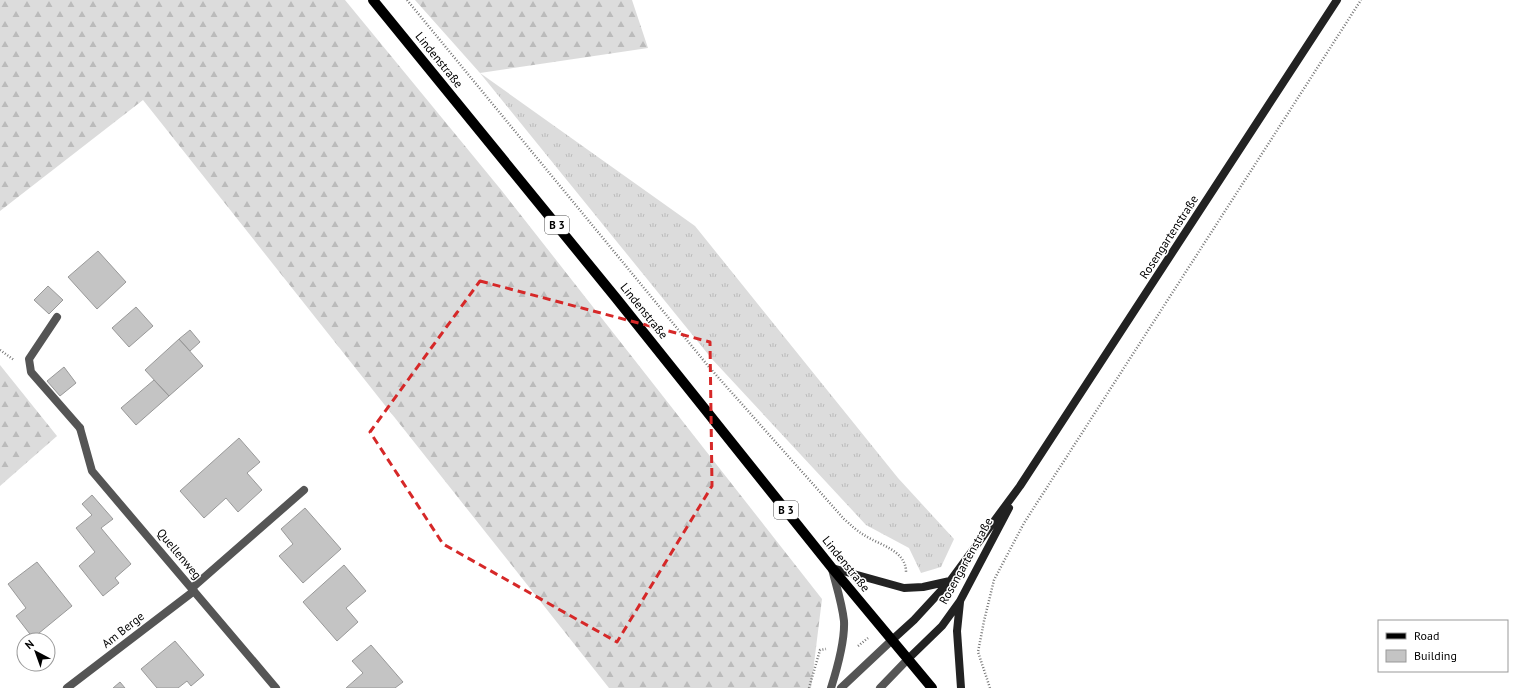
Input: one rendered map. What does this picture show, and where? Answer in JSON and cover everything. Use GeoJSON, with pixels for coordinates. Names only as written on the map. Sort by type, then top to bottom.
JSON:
{"type":"FeatureCollection","features":[{"type":"Feature","properties":{"kind":"main road","name":"Lindenstraße"},"geometry":{"type":"LineString","coordinates":[[373,0],[611,292],[832,568],[892,640]]}},
{"type":"Feature","properties":{"kind":"main road","name":"Rosengartenstraße"},"geometry":{"type":"LineString","coordinates":[[892,640],[923,611],[950,582],[1020,486],[1337,0]]}},
{"type":"Feature","properties":{"kind":"main road","name":"Rosengartenstraße"},"geometry":{"type":"LineString","coordinates":[[908,659],[942,626],[960,601],[1020,486]]}},
{"type":"Feature","properties":{"kind":"main road"},"geometry":{"type":"LineString","coordinates":[[832,568],[904,588],[923,588],[950,582]]}},
{"type":"Feature","properties":{"kind":"main road"},"geometry":{"type":"LineString","coordinates":[[960,601],[957,631],[961,688]]}},
{"type":"Feature","properties":{"kind":"main road","name":"B 3"},"geometry":{"type":"LineString","coordinates":[[892,640],[932,688]]}},
{"type":"Feature","properties":{"kind":"street","name":"Quellenweg"},"geometry":{"type":"LineString","coordinates":[[57,317],[29,360],[30,372],[80,428],[92,471],[276,688]]}},
{"type":"Feature","properties":{"kind":"street","name":"Am Berge"},"geometry":{"type":"LineString","coordinates":[[67,688],[193,589],[304,490]]}},
{"type":"Feature","properties":{"kind":"street"},"geometry":{"type":"LineString","coordinates":[[830,688],[836,673],[844,621],[832,568]]}},
{"type":"Feature","properties":{"kind":"street"},"geometry":{"type":"LineString","coordinates":[[841,688],[892,640]]}},
{"type":"Feature","properties":{"kind":"street"},"geometry":{"type":"LineString","coordinates":[[880,688],[908,659]]}},
{"type":"Feature","properties":{"kind":"path"},"geometry":{"type":"LineString","coordinates":[[407,0],[714,373],[844,520],[863,535],[888,547],[901,557],[906,570],[904,588]]}},
{"type":"Feature","properties":{"kind":"path"},"geometry":{"type":"LineString","coordinates":[[990,688],[978,652],[984,621],[994,580],[1024,523],[1360,0]]}},
{"type":"Feature","properties":{"kind":"path"},"geometry":{"type":"LineString","coordinates":[[809,688],[820,650],[857,648],[881,626]]}},
{"type":"Feature","properties":{"kind":"highlighted area"},"geometry":{"type":"Polygon","coordinates":[[[480,281],[710,342],[712,486],[617,642],[443,544],[370,432],[480,281]]]}},
{"type":"Feature","properties":{"kind":"green space"},"geometry":{"type":"Polygon","coordinates":[[[0,0],[345,0],[502,191],[822,599],[811,688],[609,688],[143,100],[0,211],[0,0]]]}},
{"type":"Feature","properties":{"kind":"green space"},"geometry":{"type":"Polygon","coordinates":[[[415,0],[632,0],[648,48],[480,73],[415,0]]]}},
{"type":"Feature","properties":{"kind":"green space"},"geometry":{"type":"Polygon","coordinates":[[[480,73],[695,226],[898,478],[954,539],[941,567],[921,573],[909,548],[866,525],[712,359],[480,73]]]}},
{"type":"Feature","properties":{"kind":"green space"},"geometry":{"type":"Polygon","coordinates":[[[0,365],[57,436],[0,486],[0,365]]]}},
{"type":"Feature","properties":{"kind":"building"},"geometry":{"type":"Polygon","coordinates":[[[98,251],[126,282],[97,309],[68,277],[98,251]]]}},
{"type":"Feature","properties":{"kind":"building"},"geometry":{"type":"Polygon","coordinates":[[[48,286],[63,300],[49,314],[34,300],[48,286]]]}},
{"type":"Feature","properties":{"kind":"building"},"geometry":{"type":"Polygon","coordinates":[[[136,307],[153,326],[129,347],[112,328],[136,307]]]}},
{"type":"Feature","properties":{"kind":"building"},"geometry":{"type":"Polygon","coordinates":[[[190,330],[200,342],[190,351],[179,339],[190,330]]]}},
{"type":"Feature","properties":{"kind":"building"},"geometry":{"type":"Polygon","coordinates":[[[179,339],[203,366],[169,396],[145,370],[179,339]]]}},
{"type":"Feature","properties":{"kind":"building"},"geometry":{"type":"Polygon","coordinates":[[[64,367],[76,383],[60,396],[47,381],[64,367]]]}},
{"type":"Feature","properties":{"kind":"building"},"geometry":{"type":"Polygon","coordinates":[[[154,380],[169,396],[136,425],[121,408],[154,380]]]}},
{"type":"Feature","properties":{"kind":"building"},"geometry":{"type":"Polygon","coordinates":[[[239,438],[260,462],[247,473],[262,490],[238,512],[226,498],[204,518],[180,491],[239,438]]]}},
{"type":"Feature","properties":{"kind":"building"},"geometry":{"type":"Polygon","coordinates":[[[92,495],[113,519],[101,528],[131,564],[115,578],[119,583],[103,596],[79,566],[95,552],[76,528],[92,515],[82,504],[92,495]]]}},
{"type":"Feature","properties":{"kind":"building"},"geometry":{"type":"Polygon","coordinates":[[[305,508],[341,549],[303,583],[279,556],[293,544],[281,529],[305,508]]]}},
{"type":"Feature","properties":{"kind":"building"},"geometry":{"type":"Polygon","coordinates":[[[37,562],[72,606],[40,632],[28,632],[16,616],[26,608],[8,584],[37,562]]]}},
{"type":"Feature","properties":{"kind":"building"},"geometry":{"type":"Polygon","coordinates":[[[344,565],[366,591],[346,608],[358,622],[337,641],[303,602],[344,565]]]}},
{"type":"Feature","properties":{"kind":"building"},"geometry":{"type":"Polygon","coordinates":[[[175,641],[204,675],[191,686],[187,681],[178,688],[157,688],[141,669],[175,641]]]}},
{"type":"Feature","properties":{"kind":"building"},"geometry":{"type":"Polygon","coordinates":[[[371,645],[403,682],[395,688],[346,688],[363,673],[352,661],[371,645]]]}},
{"type":"Feature","properties":{"kind":"building"},"geometry":{"type":"Polygon","coordinates":[[[120,682],[125,688],[113,688],[120,682]]]}}]}
